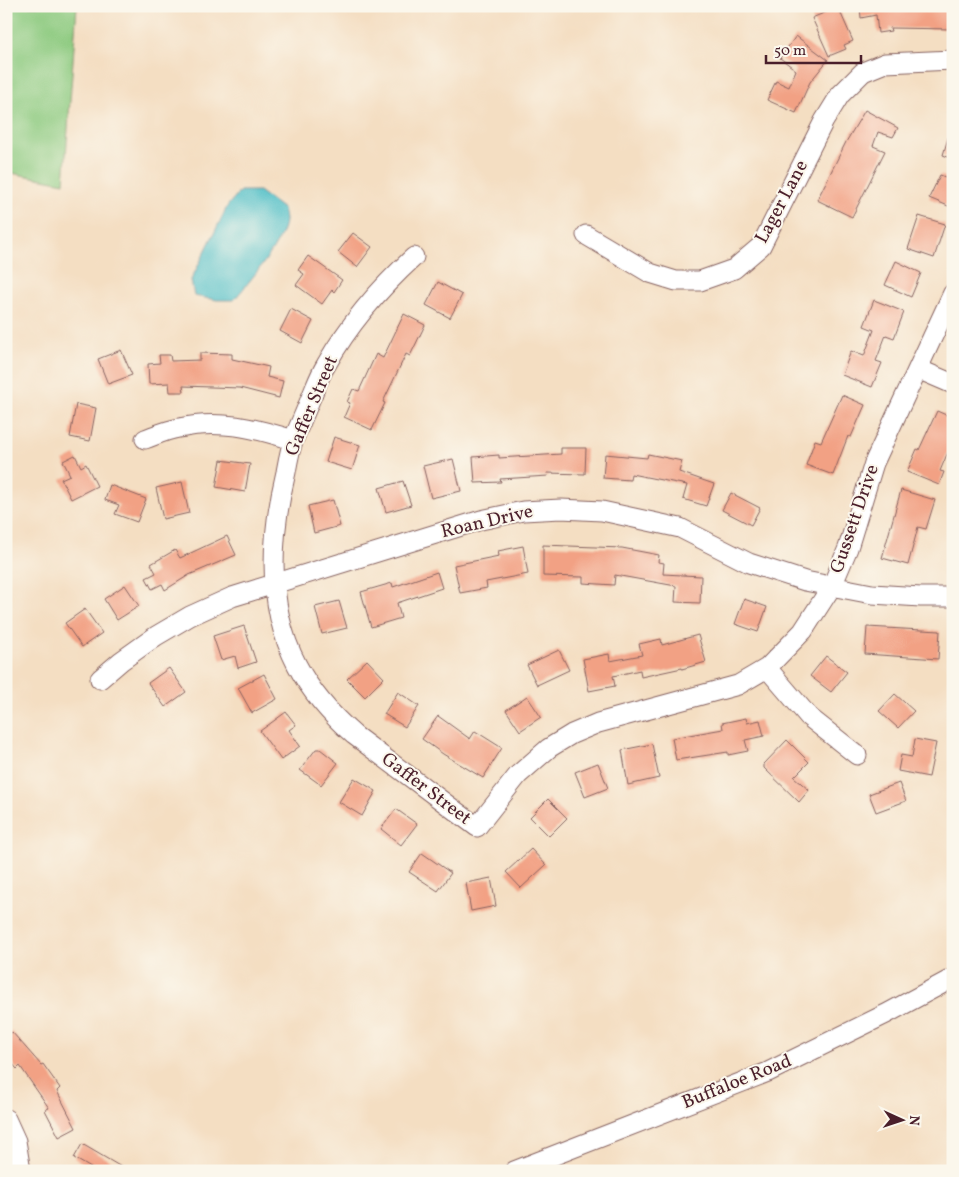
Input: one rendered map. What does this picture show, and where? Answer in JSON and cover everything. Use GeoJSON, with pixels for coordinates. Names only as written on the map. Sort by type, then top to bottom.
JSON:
{"type":"FeatureCollection","features":[{"type":"Feature","properties":{"kind":"street","name":"Lager Lane"},"geometry":{"type":"LineString","coordinates":[[586,235],[650,273],[676,281],[700,281],[734,269],[761,246],[824,121],[840,94],[863,72],[885,63],[953,60]]}},
{"type":"Feature","properties":{"kind":"street","name":"Gaffer Street"},"geometry":{"type":"LineString","coordinates":[[414,257],[372,298],[347,332],[325,366],[293,440],[278,502],[275,542],[275,597],[289,648],[317,698],[354,735],[477,826]]}},
{"type":"Feature","properties":{"kind":"street","name":"Gussett Drive"},"geometry":{"type":"LineString","coordinates":[[477,826],[518,775],[549,748],[572,734],[598,723],[738,685],[767,668],[803,631],[832,586],[848,548],[874,463],[953,292]]}},
{"type":"Feature","properties":{"kind":"street"},"geometry":{"type":"LineString","coordinates":[[918,369],[953,384]]}},
{"type":"Feature","properties":{"kind":"street"},"geometry":{"type":"LineString","coordinates":[[145,439],[177,428],[197,424],[231,424],[293,440]]}},
{"type":"Feature","properties":{"kind":"street","name":"Roan Drive"},"geometry":{"type":"LineString","coordinates":[[100,679],[156,636],[190,616],[232,597],[481,520],[523,511],[560,509],[602,510],[680,528],[749,563],[805,581],[872,594],[953,597]]}},
{"type":"Feature","properties":{"kind":"street"},"geometry":{"type":"LineString","coordinates":[[767,668],[809,717],[858,755]]}},
{"type":"Feature","properties":{"kind":"street","name":"Buffaloe Road"},"geometry":{"type":"LineString","coordinates":[[514,1171],[768,1072],[886,1014],[953,978]]}},
{"type":"Feature","properties":{"kind":"street"},"geometry":{"type":"LineString","coordinates":[[6,1119],[16,1141],[21,1171]]}},
{"type":"Feature","properties":{"kind":"green space"},"geometry":{"type":"Polygon","coordinates":[[[6,6],[77,6],[64,183],[6,172],[6,6]]]}},
{"type":"Feature","properties":{"kind":"water"},"geometry":{"type":"Polygon","coordinates":[[[240,191],[259,191],[283,209],[285,221],[283,230],[272,251],[234,300],[217,300],[194,296],[191,280],[228,205],[240,191]]]}},
{"type":"Feature","properties":{"kind":"building"},"geometry":{"type":"Polygon","coordinates":[[[860,6],[953,6],[953,29],[890,28],[891,31],[878,33],[876,15],[861,18],[860,6]]]}},
{"type":"Feature","properties":{"kind":"building"},"geometry":{"type":"Polygon","coordinates":[[[838,7],[853,41],[844,45],[846,49],[829,56],[812,18],[838,7]]]}},
{"type":"Feature","properties":{"kind":"building"},"geometry":{"type":"Polygon","coordinates":[[[796,36],[828,60],[810,82],[796,113],[767,100],[776,81],[789,87],[796,70],[780,58],[796,36]]]}},
{"type":"Feature","properties":{"kind":"building"},"geometry":{"type":"Polygon","coordinates":[[[865,110],[898,128],[893,137],[878,132],[873,146],[885,151],[852,217],[817,200],[846,142],[865,110]]]}},
{"type":"Feature","properties":{"kind":"building"},"geometry":{"type":"Polygon","coordinates":[[[951,128],[953,128],[953,159],[943,155],[951,128]]]}},
{"type":"Feature","properties":{"kind":"building"},"geometry":{"type":"Polygon","coordinates":[[[940,175],[953,180],[953,208],[929,198],[940,175]]]}},
{"type":"Feature","properties":{"kind":"building"},"geometry":{"type":"Polygon","coordinates":[[[919,216],[945,224],[934,258],[908,249],[919,216]]]}},
{"type":"Feature","properties":{"kind":"building"},"geometry":{"type":"Polygon","coordinates":[[[353,233],[372,247],[357,267],[338,252],[353,233]]]}},
{"type":"Feature","properties":{"kind":"building"},"geometry":{"type":"Polygon","coordinates":[[[308,256],[342,280],[334,292],[332,290],[322,304],[296,285],[304,274],[298,270],[308,256]]]}},
{"type":"Feature","properties":{"kind":"building"},"geometry":{"type":"Polygon","coordinates":[[[896,261],[921,273],[911,297],[885,285],[896,261]]]}},
{"type":"Feature","properties":{"kind":"building"},"geometry":{"type":"Polygon","coordinates":[[[438,282],[462,295],[450,318],[426,305],[438,282]]]}},
{"type":"Feature","properties":{"kind":"building"},"geometry":{"type":"Polygon","coordinates":[[[874,300],[904,312],[894,338],[886,335],[876,361],[882,363],[872,387],[842,375],[851,351],[864,356],[874,330],[864,326],[874,300]]]}},
{"type":"Feature","properties":{"kind":"building"},"geometry":{"type":"Polygon","coordinates":[[[291,309],[313,321],[302,343],[280,331],[291,309]]]}},
{"type":"Feature","properties":{"kind":"building"},"geometry":{"type":"Polygon","coordinates":[[[404,314],[425,325],[410,356],[406,354],[372,430],[344,417],[350,403],[347,402],[353,389],[359,391],[376,354],[383,358],[404,314]]]}},
{"type":"Feature","properties":{"kind":"building"},"geometry":{"type":"Polygon","coordinates":[[[121,350],[132,375],[108,384],[98,359],[121,350]]]}},
{"type":"Feature","properties":{"kind":"building"},"geometry":{"type":"Polygon","coordinates":[[[200,353],[232,354],[232,359],[269,367],[267,377],[283,381],[279,398],[240,388],[183,386],[184,392],[170,392],[169,383],[149,384],[148,364],[160,363],[159,355],[170,355],[171,361],[200,360],[200,353]]]}},
{"type":"Feature","properties":{"kind":"building"},"geometry":{"type":"Polygon","coordinates":[[[842,395],[865,405],[851,437],[848,436],[833,475],[806,465],[815,440],[821,442],[842,395]]]}},
{"type":"Feature","properties":{"kind":"building"},"geometry":{"type":"Polygon","coordinates":[[[76,404],[96,408],[90,441],[70,437],[76,404]]]}},
{"type":"Feature","properties":{"kind":"building"},"geometry":{"type":"Polygon","coordinates":[[[937,411],[953,418],[953,440],[940,471],[944,472],[939,485],[907,472],[937,411]]]}},
{"type":"Feature","properties":{"kind":"building"},"geometry":{"type":"Polygon","coordinates":[[[334,437],[360,445],[352,470],[326,462],[334,437]]]}},
{"type":"Feature","properties":{"kind":"building"},"geometry":{"type":"Polygon","coordinates":[[[561,448],[586,448],[585,474],[547,473],[548,476],[500,479],[501,482],[475,483],[473,457],[499,455],[499,458],[561,454],[561,448]]]}},
{"type":"Feature","properties":{"kind":"building"},"geometry":{"type":"Polygon","coordinates":[[[605,454],[647,458],[648,454],[682,461],[679,472],[714,484],[706,506],[683,499],[687,485],[631,474],[630,480],[603,478],[605,454]]]}},
{"type":"Feature","properties":{"kind":"building"},"geometry":{"type":"Polygon","coordinates":[[[75,455],[81,467],[86,464],[97,486],[71,499],[61,479],[70,475],[63,461],[75,455]]]}},
{"type":"Feature","properties":{"kind":"building"},"geometry":{"type":"Polygon","coordinates":[[[453,459],[461,491],[431,498],[423,466],[453,459]]]}},
{"type":"Feature","properties":{"kind":"building"},"geometry":{"type":"Polygon","coordinates":[[[221,460],[250,464],[245,492],[216,487],[221,460]]]}},
{"type":"Feature","properties":{"kind":"building"},"geometry":{"type":"Polygon","coordinates":[[[403,481],[411,505],[386,512],[379,488],[403,481]]]}},
{"type":"Feature","properties":{"kind":"building"},"geometry":{"type":"Polygon","coordinates":[[[182,482],[189,513],[163,519],[156,488],[182,482]]]}},
{"type":"Feature","properties":{"kind":"building"},"geometry":{"type":"Polygon","coordinates":[[[110,485],[146,499],[137,522],[115,514],[119,505],[105,500],[110,485]]]}},
{"type":"Feature","properties":{"kind":"building"},"geometry":{"type":"Polygon","coordinates":[[[901,490],[935,500],[926,529],[918,527],[908,565],[882,558],[901,490]]]}},
{"type":"Feature","properties":{"kind":"building"},"geometry":{"type":"Polygon","coordinates":[[[731,493],[760,508],[751,525],[722,510],[731,493]]]}},
{"type":"Feature","properties":{"kind":"building"},"geometry":{"type":"Polygon","coordinates":[[[333,500],[340,526],[314,533],[308,506],[333,500]]]}},
{"type":"Feature","properties":{"kind":"building"},"geometry":{"type":"Polygon","coordinates":[[[227,536],[236,555],[189,575],[165,590],[162,584],[152,589],[146,578],[156,573],[151,564],[175,550],[180,558],[227,536]]]}},
{"type":"Feature","properties":{"kind":"building"},"geometry":{"type":"Polygon","coordinates":[[[543,545],[622,548],[659,555],[658,562],[664,563],[663,574],[701,576],[700,603],[675,602],[676,586],[615,575],[614,585],[583,583],[583,577],[543,576],[543,545]]]}},
{"type":"Feature","properties":{"kind":"building"},"geometry":{"type":"Polygon","coordinates":[[[523,546],[528,574],[486,582],[487,588],[460,593],[454,565],[499,556],[498,551],[523,546]]]}},
{"type":"Feature","properties":{"kind":"building"},"geometry":{"type":"Polygon","coordinates":[[[437,572],[442,588],[397,603],[401,618],[371,627],[361,592],[392,583],[393,587],[437,572]]]}},
{"type":"Feature","properties":{"kind":"building"},"geometry":{"type":"Polygon","coordinates":[[[125,585],[139,606],[117,620],[104,599],[125,585]]]}},
{"type":"Feature","properties":{"kind":"building"},"geometry":{"type":"Polygon","coordinates":[[[744,599],[767,607],[758,632],[735,624],[744,599]]]}},
{"type":"Feature","properties":{"kind":"building"},"geometry":{"type":"Polygon","coordinates":[[[339,601],[347,628],[322,634],[315,607],[339,601]]]}},
{"type":"Feature","properties":{"kind":"building"},"geometry":{"type":"Polygon","coordinates":[[[85,609],[102,633],[82,647],[65,623],[85,609]]]}},
{"type":"Feature","properties":{"kind":"building"},"geometry":{"type":"Polygon","coordinates":[[[244,626],[256,662],[238,668],[235,656],[221,660],[213,636],[244,626]]]}},
{"type":"Feature","properties":{"kind":"building"},"geometry":{"type":"Polygon","coordinates":[[[867,627],[940,631],[938,659],[865,654],[867,627]]]}},
{"type":"Feature","properties":{"kind":"building"},"geometry":{"type":"Polygon","coordinates":[[[698,635],[706,662],[641,677],[640,670],[613,676],[615,686],[589,691],[583,659],[609,654],[610,661],[642,655],[639,644],[661,639],[662,645],[698,635]]]}},
{"type":"Feature","properties":{"kind":"building"},"geometry":{"type":"Polygon","coordinates":[[[559,650],[569,670],[537,685],[527,665],[559,650]]]}},
{"type":"Feature","properties":{"kind":"building"},"geometry":{"type":"Polygon","coordinates":[[[826,656],[847,672],[831,692],[810,676],[826,656]]]}},
{"type":"Feature","properties":{"kind":"building"},"geometry":{"type":"Polygon","coordinates":[[[367,660],[384,678],[365,697],[347,679],[367,660]]]}},
{"type":"Feature","properties":{"kind":"building"},"geometry":{"type":"Polygon","coordinates":[[[169,668],[186,692],[165,707],[148,683],[169,668]]]}},
{"type":"Feature","properties":{"kind":"building"},"geometry":{"type":"Polygon","coordinates":[[[264,674],[277,699],[252,713],[238,688],[264,674]]]}},
{"type":"Feature","properties":{"kind":"building"},"geometry":{"type":"Polygon","coordinates":[[[398,692],[419,706],[405,727],[384,714],[398,692]]]}},
{"type":"Feature","properties":{"kind":"building"},"geometry":{"type":"Polygon","coordinates":[[[895,694],[914,711],[898,728],[879,711],[895,694]]]}},
{"type":"Feature","properties":{"kind":"building"},"geometry":{"type":"Polygon","coordinates":[[[527,696],[541,717],[520,731],[506,710],[527,696]]]}},
{"type":"Feature","properties":{"kind":"building"},"geometry":{"type":"Polygon","coordinates":[[[286,712],[296,725],[289,730],[300,746],[281,760],[260,731],[286,712]]]}},
{"type":"Feature","properties":{"kind":"building"},"geometry":{"type":"Polygon","coordinates":[[[438,716],[470,739],[475,731],[502,748],[483,778],[422,739],[438,716]]]}},
{"type":"Feature","properties":{"kind":"building"},"geometry":{"type":"Polygon","coordinates":[[[746,718],[747,723],[760,720],[764,736],[745,740],[748,751],[676,760],[672,738],[723,729],[722,723],[746,718]]]}},
{"type":"Feature","properties":{"kind":"building"},"geometry":{"type":"Polygon","coordinates":[[[915,739],[936,743],[929,777],[898,771],[901,755],[912,757],[915,739]]]}},
{"type":"Feature","properties":{"kind":"building"},"geometry":{"type":"Polygon","coordinates":[[[787,740],[809,762],[794,777],[809,790],[799,802],[764,768],[764,764],[787,740]]]}},
{"type":"Feature","properties":{"kind":"building"},"geometry":{"type":"Polygon","coordinates":[[[652,744],[659,778],[628,785],[622,750],[652,744]]]}},
{"type":"Feature","properties":{"kind":"building"},"geometry":{"type":"Polygon","coordinates":[[[316,749],[320,749],[338,763],[321,785],[300,770],[316,749]]]}},
{"type":"Feature","properties":{"kind":"building"},"geometry":{"type":"Polygon","coordinates":[[[598,763],[608,788],[585,797],[575,772],[598,763]]]}},
{"type":"Feature","properties":{"kind":"building"},"geometry":{"type":"Polygon","coordinates":[[[354,778],[376,791],[362,816],[339,802],[354,778]]]}},
{"type":"Feature","properties":{"kind":"building"},"geometry":{"type":"Polygon","coordinates":[[[899,783],[906,801],[876,812],[869,794],[899,783]]]}},
{"type":"Feature","properties":{"kind":"building"},"geometry":{"type":"Polygon","coordinates":[[[548,799],[567,818],[549,836],[530,817],[548,799]]]}},
{"type":"Feature","properties":{"kind":"building"},"geometry":{"type":"Polygon","coordinates":[[[396,809],[417,824],[401,845],[381,829],[396,809]]]}},
{"type":"Feature","properties":{"kind":"building"},"geometry":{"type":"Polygon","coordinates":[[[531,849],[546,865],[521,888],[506,872],[531,849]]]}},
{"type":"Feature","properties":{"kind":"building"},"geometry":{"type":"Polygon","coordinates":[[[422,853],[451,873],[438,891],[409,872],[422,853]]]}},
{"type":"Feature","properties":{"kind":"building"},"geometry":{"type":"Polygon","coordinates":[[[491,878],[496,906],[471,911],[466,883],[491,878]]]}},
{"type":"Feature","properties":{"kind":"building"},"geometry":{"type":"Polygon","coordinates":[[[12,1032],[41,1065],[43,1064],[60,1088],[57,1091],[76,1128],[59,1137],[45,1110],[49,1108],[20,1066],[17,1069],[6,1056],[6,1037],[12,1032]]]}},
{"type":"Feature","properties":{"kind":"building"},"geometry":{"type":"Polygon","coordinates":[[[82,1144],[128,1171],[96,1171],[74,1158],[82,1144]]]}}]}
